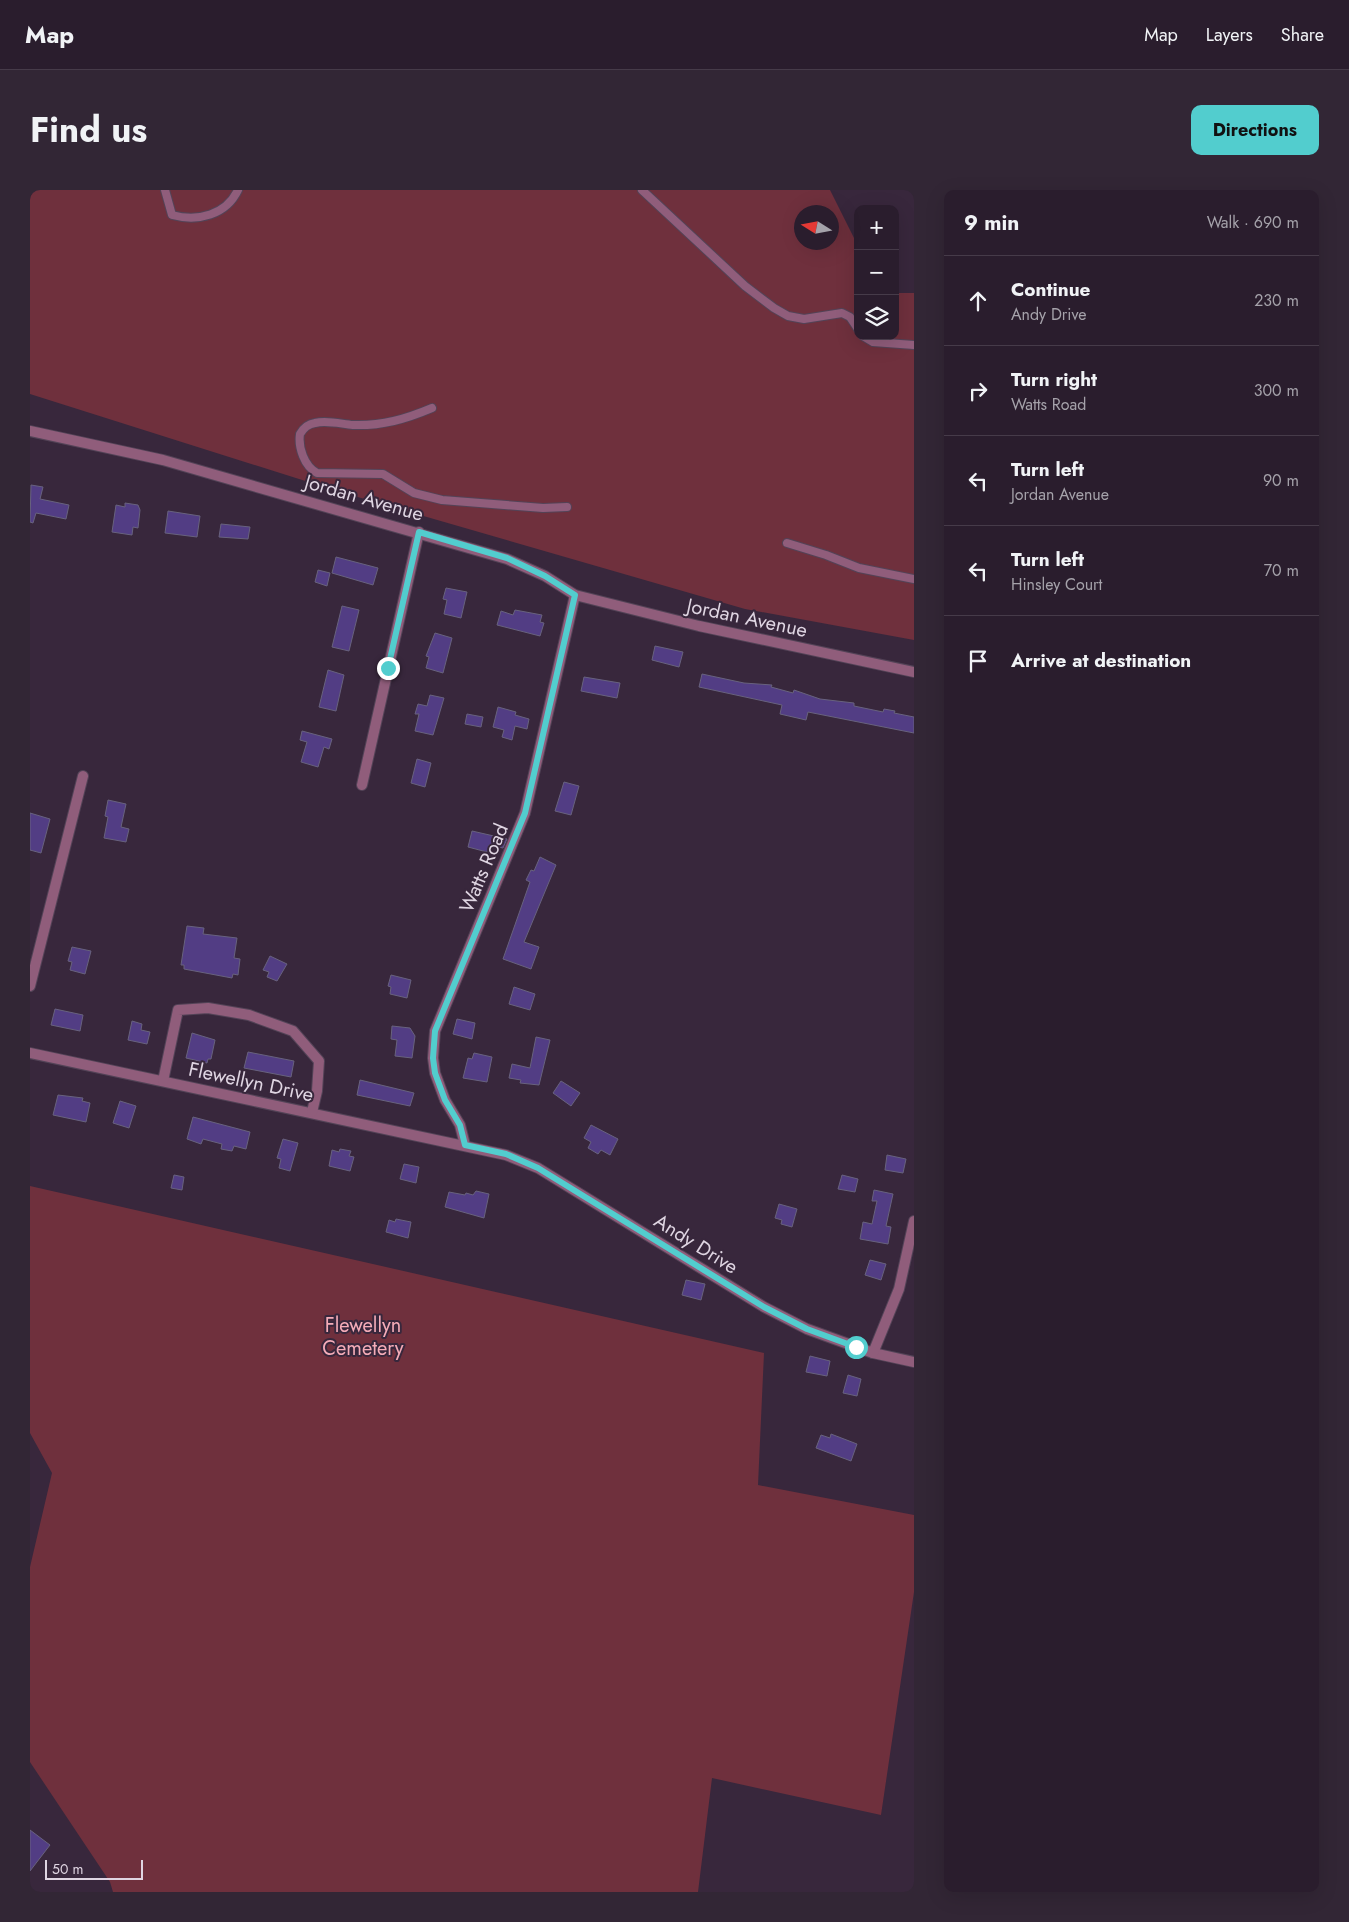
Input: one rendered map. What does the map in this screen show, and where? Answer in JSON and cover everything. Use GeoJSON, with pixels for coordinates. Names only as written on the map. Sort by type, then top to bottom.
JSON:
{"type":"FeatureCollection","features":[{"type":"Feature","properties":{"kind":"street","name":"Jordan Avenue"},"geometry":{"type":"LineString","coordinates":[[30,431],[163,460],[507,558],[545,576],[575,595],[699,626],[914,672]]}},
{"type":"Feature","properties":{"kind":"street"},"geometry":{"type":"LineString","coordinates":[[362,785],[419,532]]}},
{"type":"Feature","properties":{"kind":"street","name":"Watts Road"},"geometry":{"type":"LineString","coordinates":[[465,1145],[460,1125],[445,1100],[435,1073],[433,1058],[435,1031],[525,813],[575,595]]}},
{"type":"Feature","properties":{"kind":"street"},"geometry":{"type":"LineString","coordinates":[[30,986],[83,776]]}},
{"type":"Feature","properties":{"kind":"street"},"geometry":{"type":"LineString","coordinates":[[163,1081],[178,1010],[208,1008],[249,1015],[293,1031],[319,1060],[318,1091],[312,1112]]}},
{"type":"Feature","properties":{"kind":"street","name":"Flewellyn Drive"},"geometry":{"type":"LineString","coordinates":[[30,1053],[465,1145]]}},
{"type":"Feature","properties":{"kind":"street","name":"Andy Drive"},"geometry":{"type":"LineString","coordinates":[[465,1145],[506,1154],[538,1168],[764,1307],[807,1329],[873,1353],[914,1362]]}},
{"type":"Feature","properties":{"kind":"street"},"geometry":{"type":"LineString","coordinates":[[873,1353],[899,1289],[914,1221]]}},
{"type":"Feature","properties":{"kind":"lane"},"geometry":{"type":"LineString","coordinates":[[165,190],[172,215],[190,217],[208,216],[220,211],[231,203],[238,190]]}},
{"type":"Feature","properties":{"kind":"lane"},"geometry":{"type":"LineString","coordinates":[[642,190],[745,286],[774,308],[788,316],[804,319],[842,313],[850,317],[854,323]]}},
{"type":"Feature","properties":{"kind":"lane"},"geometry":{"type":"LineString","coordinates":[[870,340],[873,342],[914,345]]}},
{"type":"Feature","properties":{"kind":"lane"},"geometry":{"type":"LineString","coordinates":[[432,408],[400,420],[382,424],[354,425],[320,422],[308,424],[300,434],[300,445],[309,467],[317,473],[383,474],[410,491],[435,499],[542,508],[567,507]]}},
{"type":"Feature","properties":{"kind":"lane"},"geometry":{"type":"LineString","coordinates":[[787,544],[826,555],[859,568],[914,579]]}},
{"type":"Feature","properties":{"kind":"green space"},"geometry":{"type":"Polygon","coordinates":[[[30,190],[830,190],[838,205],[794,205],[794,250],[839,250],[839,208],[854,238],[854,340],[899,340],[899,293],[914,293],[914,640],[745,609],[337,491],[30,394],[30,190]]]}},
{"type":"Feature","properties":{"kind":"green space","name":"Flewellyn Cemetery"},"geometry":{"type":"Polygon","coordinates":[[[30,1186],[764,1353],[758,1485],[914,1515],[914,1592],[881,1815],[712,1778],[698,1892],[113,1892],[110,1882],[30,1762],[30,1567],[52,1473],[30,1433],[30,1186]]]}},
{"type":"Feature","properties":{"kind":"building"},"geometry":{"type":"Polygon","coordinates":[[[31,485],[43,487],[40,499],[69,505],[66,519],[36,513],[33,523],[30,522],[31,485]]]}},
{"type":"Feature","properties":{"kind":"building"},"geometry":{"type":"Polygon","coordinates":[[[125,503],[138,505],[140,510],[138,528],[133,527],[132,535],[112,532],[116,505],[125,507],[125,503]]]}},
{"type":"Feature","properties":{"kind":"building"},"geometry":{"type":"Polygon","coordinates":[[[168,511],[200,516],[197,537],[165,533],[168,511]]]}},
{"type":"Feature","properties":{"kind":"building"},"geometry":{"type":"Polygon","coordinates":[[[221,524],[250,527],[248,539],[219,537],[221,524]]]}},
{"type":"Feature","properties":{"kind":"building"},"geometry":{"type":"Polygon","coordinates":[[[336,557],[378,568],[373,585],[332,573],[336,557]]]}},
{"type":"Feature","properties":{"kind":"building"},"geometry":{"type":"Polygon","coordinates":[[[318,570],[330,573],[327,586],[315,582],[318,570]]]}},
{"type":"Feature","properties":{"kind":"building"},"geometry":{"type":"Polygon","coordinates":[[[446,588],[467,592],[461,618],[444,614],[447,600],[443,599],[446,588]]]}},
{"type":"Feature","properties":{"kind":"building"},"geometry":{"type":"Polygon","coordinates":[[[342,606],[359,610],[349,651],[332,647],[342,606]]]}},
{"type":"Feature","properties":{"kind":"building"},"geometry":{"type":"Polygon","coordinates":[[[515,610],[542,615],[540,622],[544,623],[540,636],[497,625],[501,611],[513,615],[515,610]]]}},
{"type":"Feature","properties":{"kind":"building"},"geometry":{"type":"Polygon","coordinates":[[[435,633],[452,638],[443,673],[426,668],[429,657],[426,656],[435,633]]]}},
{"type":"Feature","properties":{"kind":"building"},"geometry":{"type":"Polygon","coordinates":[[[655,646],[683,652],[679,667],[652,660],[655,646]]]}},
{"type":"Feature","properties":{"kind":"building"},"geometry":{"type":"Polygon","coordinates":[[[328,670],[344,675],[336,711],[319,707],[328,670]]]}},
{"type":"Feature","properties":{"kind":"building"},"geometry":{"type":"Polygon","coordinates":[[[702,674],[744,683],[772,685],[771,687],[793,693],[794,690],[820,699],[854,703],[854,706],[883,712],[884,709],[895,711],[894,713],[914,717],[914,733],[808,712],[806,720],[780,714],[782,705],[699,687],[702,674]]]}},
{"type":"Feature","properties":{"kind":"building"},"geometry":{"type":"Polygon","coordinates":[[[584,677],[620,683],[617,698],[581,691],[584,677]]]}},
{"type":"Feature","properties":{"kind":"building"},"geometry":{"type":"Polygon","coordinates":[[[430,695],[444,698],[433,735],[415,731],[419,714],[415,714],[418,704],[427,706],[430,695]]]}},
{"type":"Feature","properties":{"kind":"building"},"geometry":{"type":"Polygon","coordinates":[[[498,707],[516,712],[515,715],[529,719],[527,729],[515,726],[512,740],[502,737],[504,730],[493,727],[498,707]]]}},
{"type":"Feature","properties":{"kind":"building"},"geometry":{"type":"Polygon","coordinates":[[[467,714],[483,717],[481,727],[465,724],[467,714]]]}},
{"type":"Feature","properties":{"kind":"building"},"geometry":{"type":"Polygon","coordinates":[[[302,731],[332,739],[329,749],[324,747],[318,767],[301,762],[307,742],[300,740],[302,731]]]}},
{"type":"Feature","properties":{"kind":"building"},"geometry":{"type":"Polygon","coordinates":[[[417,759],[431,763],[425,787],[411,783],[417,759]]]}},
{"type":"Feature","properties":{"kind":"building"},"geometry":{"type":"Polygon","coordinates":[[[564,782],[579,786],[571,815],[555,811],[564,782]]]}},
{"type":"Feature","properties":{"kind":"building"},"geometry":{"type":"Polygon","coordinates":[[[108,800],[126,804],[121,827],[129,829],[126,842],[104,838],[108,817],[105,816],[108,800]]]}},
{"type":"Feature","properties":{"kind":"building"},"geometry":{"type":"Polygon","coordinates":[[[30,813],[50,819],[41,853],[30,850],[30,813]]]}},
{"type":"Feature","properties":{"kind":"building"},"geometry":{"type":"Polygon","coordinates":[[[472,831],[507,839],[503,848],[489,845],[487,852],[468,847],[472,831]]]}},
{"type":"Feature","properties":{"kind":"building"},"geometry":{"type":"Polygon","coordinates":[[[540,857],[556,865],[524,942],[539,947],[531,969],[503,959],[530,882],[526,880],[531,870],[534,871],[540,857]]]}},
{"type":"Feature","properties":{"kind":"building"},"geometry":{"type":"Polygon","coordinates":[[[187,926],[204,928],[203,934],[237,938],[234,958],[240,959],[238,975],[233,974],[232,978],[184,969],[184,965],[181,965],[187,926]]]}},
{"type":"Feature","properties":{"kind":"building"},"geometry":{"type":"Polygon","coordinates":[[[72,947],[91,951],[85,974],[70,970],[72,962],[68,961],[72,947]]]}},
{"type":"Feature","properties":{"kind":"building"},"geometry":{"type":"Polygon","coordinates":[[[270,956],[287,964],[277,981],[267,977],[269,972],[263,970],[270,956]]]}},
{"type":"Feature","properties":{"kind":"building"},"geometry":{"type":"Polygon","coordinates":[[[391,975],[411,980],[407,998],[390,994],[391,987],[388,986],[391,975]]]}},
{"type":"Feature","properties":{"kind":"building"},"geometry":{"type":"Polygon","coordinates":[[[514,987],[535,994],[530,1010],[509,1004],[514,987]]]}},
{"type":"Feature","properties":{"kind":"building"},"geometry":{"type":"Polygon","coordinates":[[[55,1009],[83,1015],[80,1031],[51,1025],[55,1009]]]}},
{"type":"Feature","properties":{"kind":"building"},"geometry":{"type":"Polygon","coordinates":[[[457,1019],[475,1023],[472,1039],[453,1034],[457,1019]]]}},
{"type":"Feature","properties":{"kind":"building"},"geometry":{"type":"Polygon","coordinates":[[[132,1021],[142,1024],[141,1030],[150,1032],[147,1044],[128,1040],[132,1021]]]}},
{"type":"Feature","properties":{"kind":"building"},"geometry":{"type":"Polygon","coordinates":[[[392,1026],[410,1028],[415,1036],[412,1058],[395,1056],[397,1040],[391,1039],[392,1026]]]}},
{"type":"Feature","properties":{"kind":"building"},"geometry":{"type":"Polygon","coordinates":[[[192,1033],[215,1040],[211,1059],[208,1059],[207,1063],[186,1058],[192,1033]]]}},
{"type":"Feature","properties":{"kind":"building"},"geometry":{"type":"Polygon","coordinates":[[[536,1037],[550,1040],[539,1085],[520,1083],[521,1080],[509,1078],[512,1064],[530,1068],[536,1037]]]}},
{"type":"Feature","properties":{"kind":"building"},"geometry":{"type":"Polygon","coordinates":[[[248,1052],[294,1061],[291,1077],[244,1068],[248,1052]]]}},
{"type":"Feature","properties":{"kind":"building"},"geometry":{"type":"Polygon","coordinates":[[[474,1053],[492,1057],[487,1082],[463,1078],[468,1058],[472,1059],[474,1053]]]}},
{"type":"Feature","properties":{"kind":"building"},"geometry":{"type":"Polygon","coordinates":[[[360,1080],[414,1093],[410,1106],[357,1095],[360,1080]]]}},
{"type":"Feature","properties":{"kind":"building"},"geometry":{"type":"Polygon","coordinates":[[[561,1081],[580,1093],[571,1106],[553,1093],[561,1081]]]}},
{"type":"Feature","properties":{"kind":"building"},"geometry":{"type":"Polygon","coordinates":[[[58,1095],[83,1098],[82,1101],[90,1103],[86,1122],[53,1115],[58,1095]]]}},
{"type":"Feature","properties":{"kind":"building"},"geometry":{"type":"Polygon","coordinates":[[[120,1101],[136,1106],[129,1128],[113,1123],[120,1101]]]}},
{"type":"Feature","properties":{"kind":"building"},"geometry":{"type":"Polygon","coordinates":[[[193,1117],[250,1132],[246,1149],[234,1146],[232,1151],[221,1149],[222,1144],[203,1139],[201,1144],[187,1139],[193,1117]]]}},
{"type":"Feature","properties":{"kind":"building"},"geometry":{"type":"Polygon","coordinates":[[[591,1125],[618,1139],[610,1155],[601,1150],[598,1154],[588,1148],[591,1142],[584,1138],[591,1125]]]}},
{"type":"Feature","properties":{"kind":"building"},"geometry":{"type":"Polygon","coordinates":[[[283,1139],[298,1143],[290,1171],[279,1168],[281,1159],[277,1158],[283,1139]]]}},
{"type":"Feature","properties":{"kind":"building"},"geometry":{"type":"Polygon","coordinates":[[[340,1149],[351,1151],[349,1156],[354,1157],[350,1171],[329,1166],[332,1150],[339,1152],[340,1149]]]}},
{"type":"Feature","properties":{"kind":"building"},"geometry":{"type":"Polygon","coordinates":[[[887,1155],[906,1159],[903,1173],[885,1170],[887,1155]]]}},
{"type":"Feature","properties":{"kind":"building"},"geometry":{"type":"Polygon","coordinates":[[[404,1164],[419,1167],[416,1183],[400,1179],[404,1164]]]}},
{"type":"Feature","properties":{"kind":"building"},"geometry":{"type":"Polygon","coordinates":[[[174,1175],[184,1177],[182,1190],[171,1188],[174,1175]]]}},
{"type":"Feature","properties":{"kind":"building"},"geometry":{"type":"Polygon","coordinates":[[[842,1175],[858,1179],[855,1192],[838,1189],[842,1175]]]}},
{"type":"Feature","properties":{"kind":"building"},"geometry":{"type":"Polygon","coordinates":[[[874,1190],[893,1194],[886,1226],[891,1227],[888,1244],[860,1239],[863,1222],[872,1224],[877,1201],[872,1201],[874,1190]]]}},
{"type":"Feature","properties":{"kind":"building"},"geometry":{"type":"Polygon","coordinates":[[[476,1191],[489,1194],[484,1218],[445,1207],[449,1192],[473,1195],[476,1191]]]}},
{"type":"Feature","properties":{"kind":"building"},"geometry":{"type":"Polygon","coordinates":[[[779,1204],[797,1209],[792,1227],[781,1224],[782,1220],[775,1218],[779,1204]]]}},
{"type":"Feature","properties":{"kind":"building"},"geometry":{"type":"Polygon","coordinates":[[[396,1219],[411,1222],[408,1238],[386,1232],[389,1220],[395,1222],[396,1219]]]}},
{"type":"Feature","properties":{"kind":"building"},"geometry":{"type":"Polygon","coordinates":[[[870,1260],[886,1264],[881,1280],[865,1275],[870,1260]]]}},
{"type":"Feature","properties":{"kind":"building"},"geometry":{"type":"Polygon","coordinates":[[[686,1280],[705,1284],[701,1300],[682,1295],[686,1280]]]}},
{"type":"Feature","properties":{"kind":"building"},"geometry":{"type":"Polygon","coordinates":[[[810,1356],[830,1361],[827,1376],[806,1372],[810,1356]]]}},
{"type":"Feature","properties":{"kind":"building"},"geometry":{"type":"Polygon","coordinates":[[[848,1375],[861,1379],[857,1396],[843,1393],[848,1375]]]}},
{"type":"Feature","properties":{"kind":"building"},"geometry":{"type":"Polygon","coordinates":[[[831,1434],[857,1444],[851,1461],[816,1448],[821,1435],[830,1438],[831,1434]]]}},
{"type":"Feature","properties":{"kind":"building"},"geometry":{"type":"Polygon","coordinates":[[[30,1830],[50,1845],[30,1871],[30,1830]]]}},
{"type":"Feature","properties":{"kind":"route"},"geometry":{"type":"LineString","coordinates":[[388,668],[419,532],[507,558],[545,576],[575,595],[525,813],[447,998],[435,1031],[433,1058],[435,1073],[445,1100],[460,1125],[465,1145],[506,1154],[538,1168],[764,1307],[807,1329],[856,1347]]}}]}
